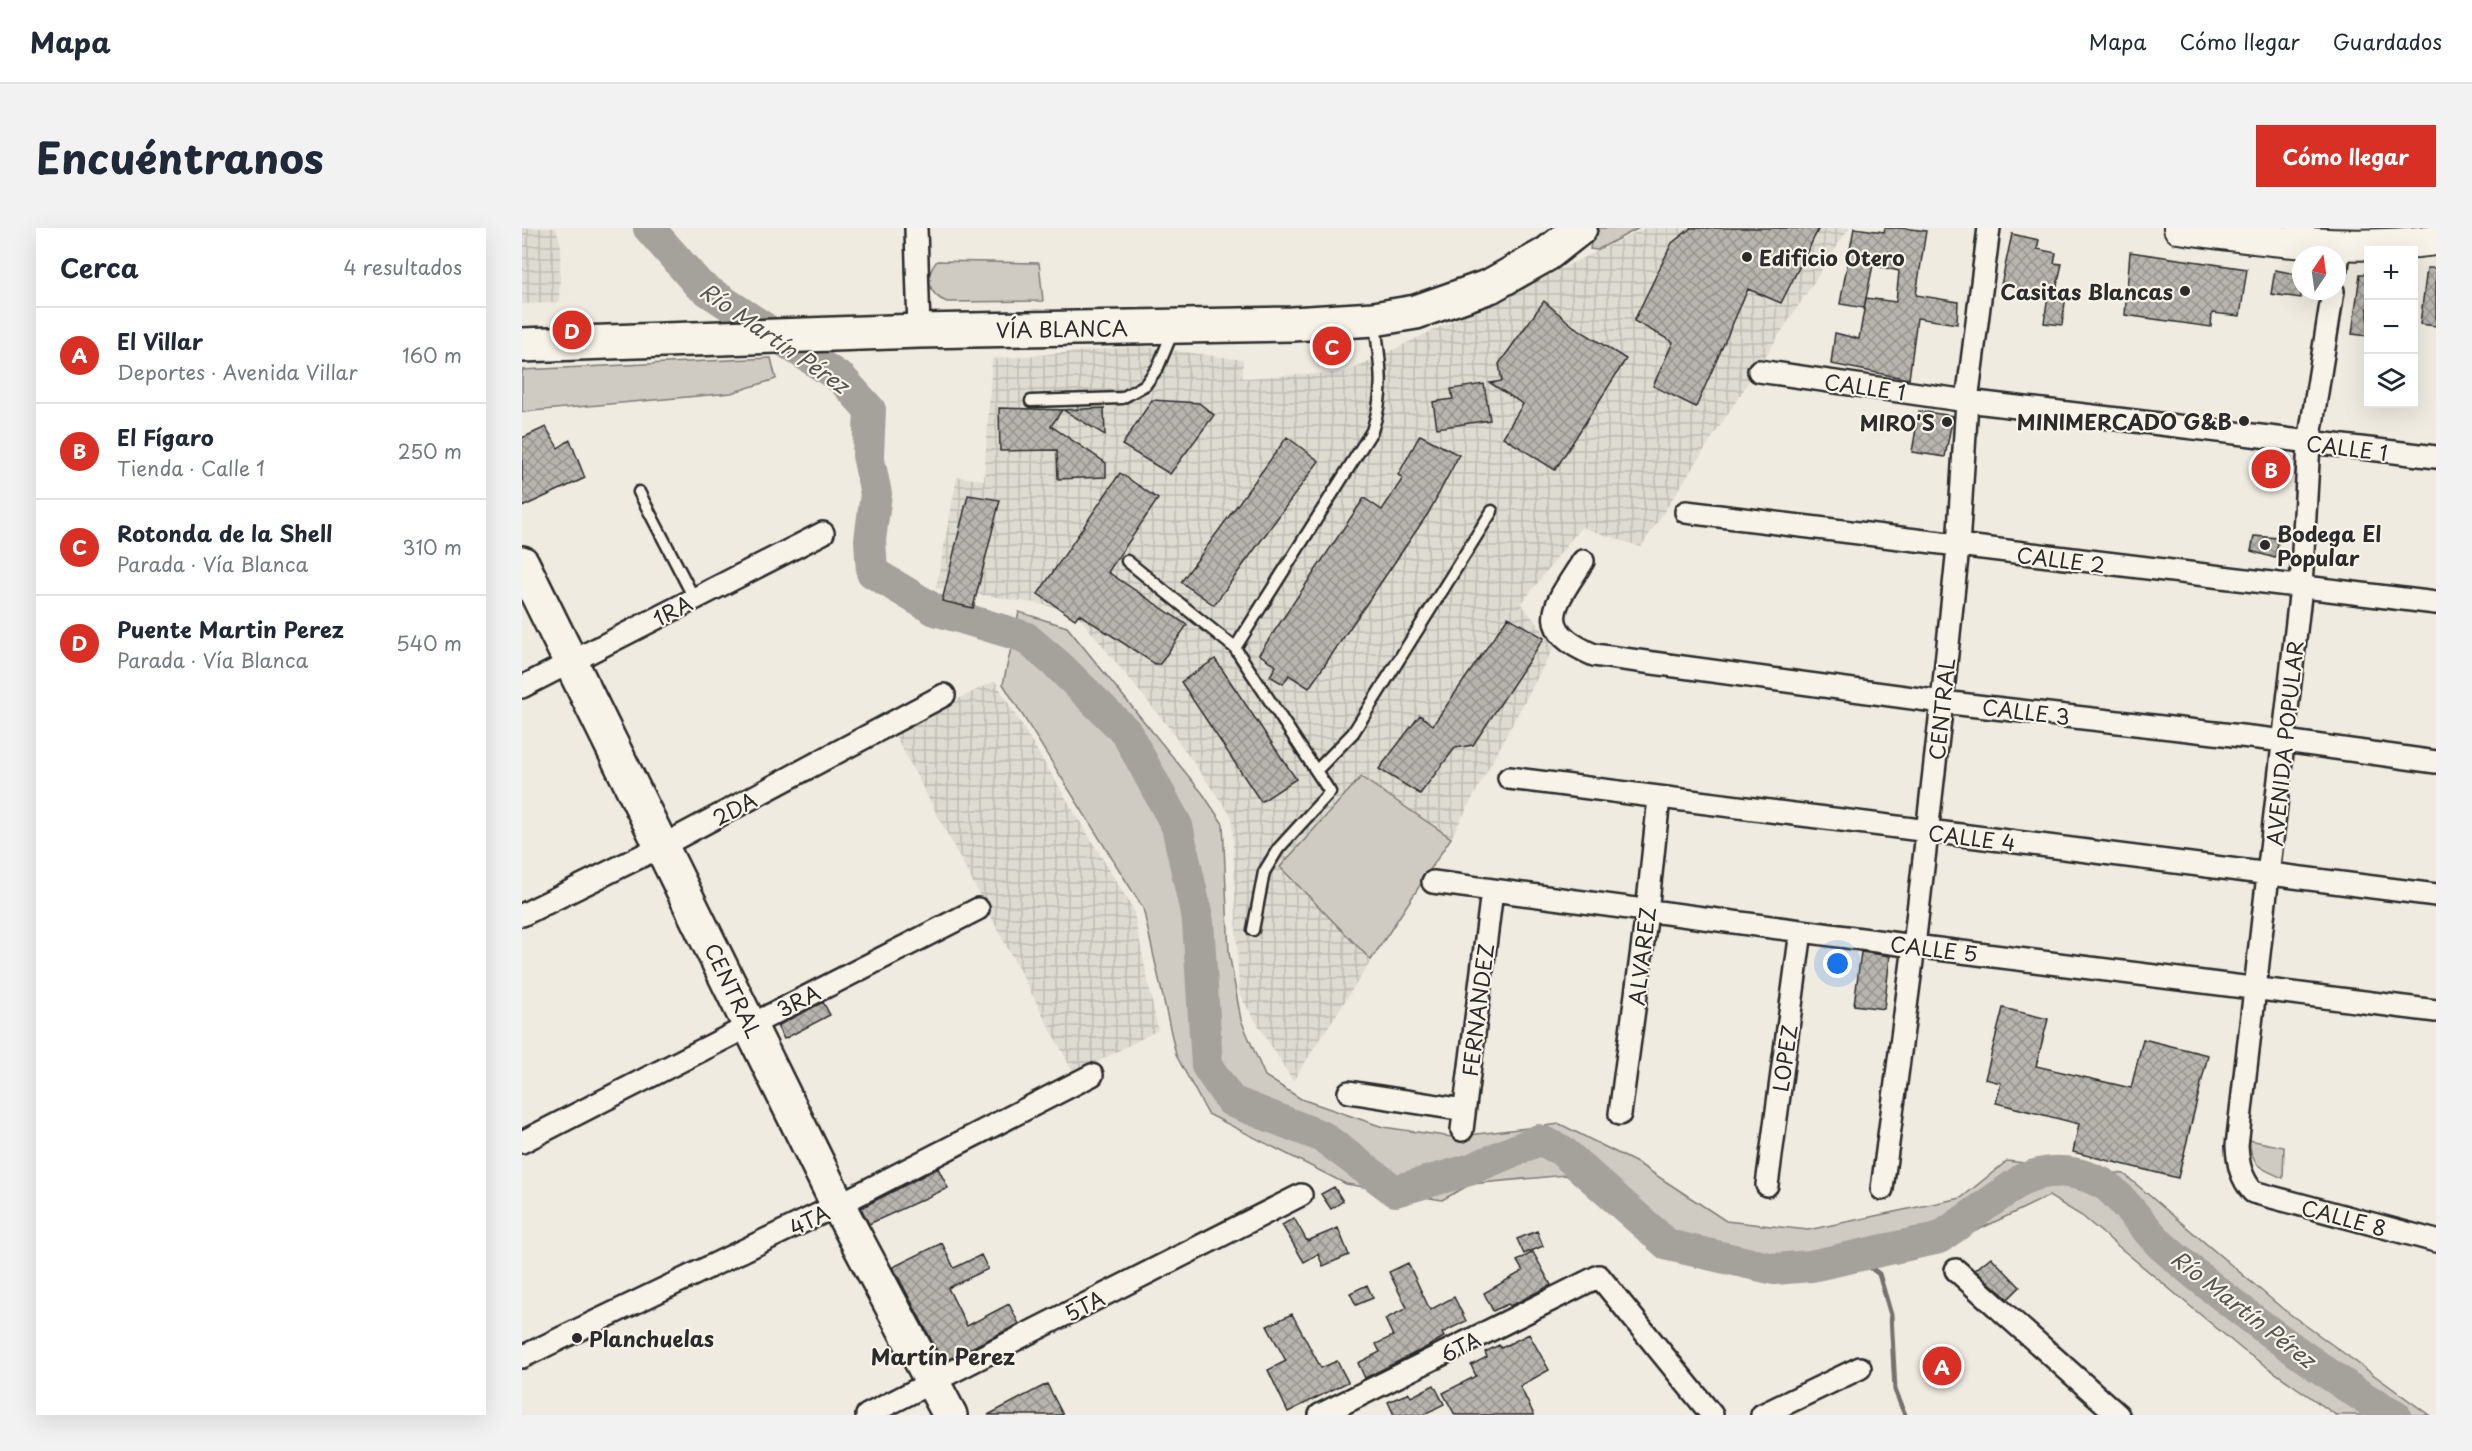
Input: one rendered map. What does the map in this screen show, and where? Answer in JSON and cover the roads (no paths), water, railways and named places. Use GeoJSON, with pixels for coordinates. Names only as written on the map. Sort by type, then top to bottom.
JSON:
{"type":"FeatureCollection","features":[{"type":"Feature","properties":{"kind":"main road","name":"VÍA BLANCA"},"geometry":{"type":"LineString","coordinates":[[522,345],[919,331],[1374,319],[1416,312],[1490,286],[1547,254],[1580,228]]}},
{"type":"Feature","properties":{"kind":"main road"},"geometry":{"type":"LineString","coordinates":[[2180,228],[2321,246]]}},
{"type":"Feature","properties":{"kind":"main road"},"geometry":{"type":"LineString","coordinates":[[2346,246],[2436,240]]}},
{"type":"Feature","properties":{"kind":"main road","name":"CENTRAL"},"geometry":{"type":"LineString","coordinates":[[522,562],[838,1205],[950,1415]]}},
{"type":"Feature","properties":{"kind":"street"},"geometry":{"type":"LineString","coordinates":[[916,228],[919,331]]}},
{"type":"Feature","properties":{"kind":"street","name":"CENTRAL"},"geometry":{"type":"LineString","coordinates":[[1882,1189],[1914,946],[1942,702],[1958,547],[1967,401],[1989,228]]}},
{"type":"Feature","properties":{"kind":"street","name":"AVENIDA POPULAR"},"geometry":{"type":"LineString","coordinates":[[2253,1192],[2244,1181],[2237,1146],[2301,587],[2309,442],[2332,300]]}},
{"type":"Feature","properties":{"kind":"street","name":"CALLE 1"},"geometry":{"type":"LineString","coordinates":[[1759,371],[1967,401],[2436,457]]}},
{"type":"Feature","properties":{"kind":"street","name":"CALLE 2"},"geometry":{"type":"LineString","coordinates":[[1686,512],[1958,547],[2436,603]]}},
{"type":"Feature","properties":{"kind":"street","name":"1RA"},"geometry":{"type":"LineString","coordinates":[[522,687],[823,533]]}},
{"type":"Feature","properties":{"kind":"street","name":"CALLE 3"},"geometry":{"type":"LineString","coordinates":[[1583,561],[1554,607],[1554,618],[1563,636],[1578,648],[1594,655],[1942,702],[2285,741],[2436,762]]}},
{"type":"Feature","properties":{"kind":"street","name":"2DA"},"geometry":{"type":"LineString","coordinates":[[522,915],[662,846],[944,695]]}},
{"type":"Feature","properties":{"kind":"street","name":"CALLE 4"},"geometry":{"type":"LineString","coordinates":[[1509,778],[1927,832],[2269,872],[2436,895]]}},
{"type":"Feature","properties":{"kind":"street","name":"ALVAREZ"},"geometry":{"type":"LineString","coordinates":[[1620,1114],[1647,912],[1659,798]]}},
{"type":"Feature","properties":{"kind":"street","name":"CALLE 5"},"geometry":{"type":"LineString","coordinates":[[1433,882],[1647,912],[2436,1011]]}},
{"type":"Feature","properties":{"kind":"street","name":"FERNANDEZ"},"geometry":{"type":"LineString","coordinates":[[1349,1092],[1463,1120],[1492,891]]}},
{"type":"Feature","properties":{"kind":"street","name":"3RA"},"geometry":{"type":"LineString","coordinates":[[522,1142],[978,909]]}},
{"type":"Feature","properties":{"kind":"street","name":"LOPEZ"},"geometry":{"type":"LineString","coordinates":[[1767,1185],[1801,931]]}},
{"type":"Feature","properties":{"kind":"street","name":"4TA"},"geometry":{"type":"LineString","coordinates":[[522,1357],[838,1205],[1092,1074]]}},
{"type":"Feature","properties":{"kind":"street","name":"CALLE 8"},"geometry":{"type":"LineString","coordinates":[[2253,1192],[2436,1241]]}},
{"type":"Feature","properties":{"kind":"street","name":"5TA"},"geometry":{"type":"LineString","coordinates":[[867,1415],[1301,1195]]}},
{"type":"Feature","properties":{"kind":"street"},"geometry":{"type":"LineString","coordinates":[[1956,1270],[2118,1415]]}},
{"type":"Feature","properties":{"kind":"street","name":"6TA"},"geometry":{"type":"LineString","coordinates":[[1320,1415],[1599,1276],[1712,1415]]}},
{"type":"Feature","properties":{"kind":"street"},"geometry":{"type":"LineString","coordinates":[[1762,1415],[1860,1368]]}},
{"type":"Feature","properties":{"kind":"lane"},"geometry":{"type":"LineString","coordinates":[[1234,648],[1372,431],[1380,407],[1383,384],[1374,319]]}},
{"type":"Feature","properties":{"kind":"lane"},"geometry":{"type":"LineString","coordinates":[[1031,401],[1122,398],[1145,385],[1158,367],[1175,326]]}},
{"type":"Feature","properties":{"kind":"lane"},"geometry":{"type":"LineString","coordinates":[[639,492],[694,598]]}},
{"type":"Feature","properties":{"kind":"lane"},"geometry":{"type":"LineString","coordinates":[[1316,771],[1353,733],[1492,511]]}},
{"type":"Feature","properties":{"kind":"lane"},"geometry":{"type":"LineString","coordinates":[[1127,561],[1234,648],[1330,792],[1278,849],[1264,872],[1253,930]]}},
{"type":"Feature","properties":{"kind":"waterway","name":"Río Martín Pérez"},"geometry":{"type":"LineString","coordinates":[[649,228],[699,285],[842,379],[870,410],[868,455],[876,494],[870,540],[872,572],[935,610],[1025,637],[1059,666],[1126,732],[1177,826],[1198,922],[1207,1066],[1231,1101],[1323,1137],[1395,1191],[1469,1170],[1539,1140],[1561,1150],[1668,1245],[1774,1269],[1811,1266],[1939,1238],[2023,1179],[2053,1172],[2082,1175],[2109,1188],[2162,1246],[2249,1316],[2303,1356],[2371,1402],[2395,1415]]}},
{"type":"Feature","properties":{"kind":"waterway"},"geometry":{"type":"LineString","coordinates":[[1857,1257],[1879,1274],[1891,1315],[1895,1390],[1905,1415]]}},
{"type":"Feature","properties":{"kind":"place","name":"Edificio Otero"},"geometry":{"type":"Point","coordinates":[1747,257]}},
{"type":"Feature","properties":{"kind":"place","name":"Casitas Blancas"},"geometry":{"type":"Point","coordinates":[2185,291]}},
{"type":"Feature","properties":{"kind":"place","name":"Puente Martin Perez"},"geometry":{"type":"Point","coordinates":[572,330]}},
{"type":"Feature","properties":{"kind":"place","name":"Rotonda de la Shell"},"geometry":{"type":"Point","coordinates":[1332,346]}},
{"type":"Feature","properties":{"kind":"place","name":"MINIMERCADO G&B"},"geometry":{"type":"Point","coordinates":[2244,421]}},
{"type":"Feature","properties":{"kind":"place","name":"MIRO'S"},"geometry":{"type":"Point","coordinates":[1947,422]}},
{"type":"Feature","properties":{"kind":"place","name":"El Fígaro"},"geometry":{"type":"Point","coordinates":[2271,469]}},
{"type":"Feature","properties":{"kind":"place","name":"Bodega El Popular"},"geometry":{"type":"Point","coordinates":[2265,545]}},
{"type":"Feature","properties":{"kind":"place","name":"Planchuelas"},"geometry":{"type":"Point","coordinates":[577,1338]}},
{"type":"Feature","properties":{"kind":"place","name":"El Villar"},"geometry":{"type":"Point","coordinates":[1942,1366]}},
{"type":"Feature","properties":{"kind":"district","name":"Martín Perez"},"geometry":{"type":"Point","coordinates":[943,1355]}}]}
